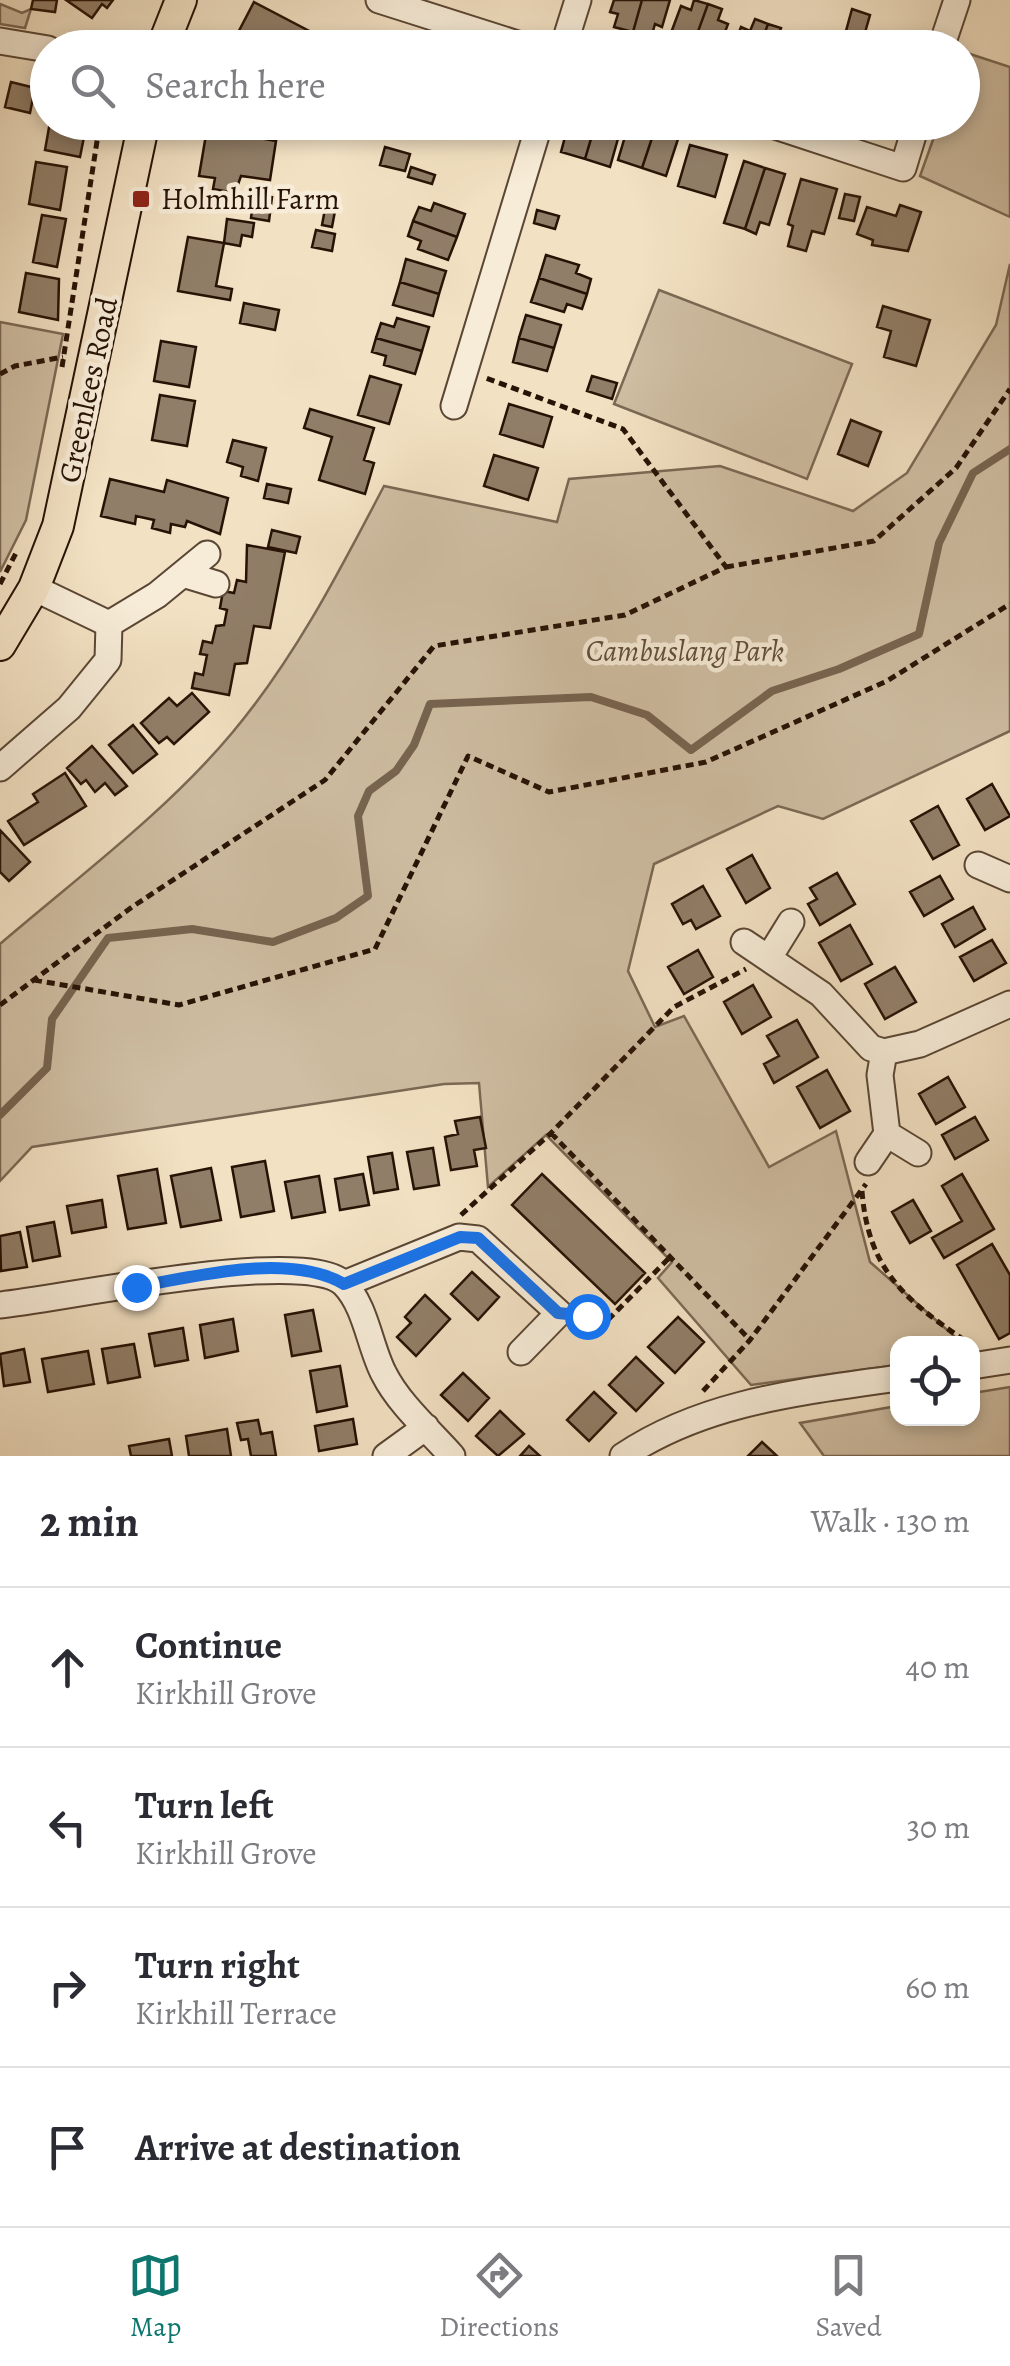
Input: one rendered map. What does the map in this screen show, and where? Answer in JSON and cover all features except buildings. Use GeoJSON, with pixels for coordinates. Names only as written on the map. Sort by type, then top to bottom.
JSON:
{"type":"FeatureCollection","features":[{"type":"Feature","properties":{"kind":"main road"},"geometry":{"type":"LineString","coordinates":[[170,30],[182,0]]}},
{"type":"Feature","properties":{"kind":"main road","name":"Greenlees Road"},"geometry":{"type":"LineString","coordinates":[[0,646],[34,588],[58,526],[140,140]]}},
{"type":"Feature","properties":{"kind":"street"},"geometry":{"type":"LineString","coordinates":[[380,0],[474,30]]}},
{"type":"Feature","properties":{"kind":"street"},"geometry":{"type":"LineString","coordinates":[[569,30],[578,0]]}},
{"type":"Feature","properties":{"kind":"street"},"geometry":{"type":"LineString","coordinates":[[948,30],[957,0]]}},
{"type":"Feature","properties":{"kind":"street"},"geometry":{"type":"LineString","coordinates":[[0,41],[30,46]]}},
{"type":"Feature","properties":{"kind":"street"},"geometry":{"type":"LineString","coordinates":[[454,406],[535,140]]}},
{"type":"Feature","properties":{"kind":"street"},"geometry":{"type":"LineString","coordinates":[[817,140],[902,168],[911,140]]}},
{"type":"Feature","properties":{"kind":"street"},"geometry":{"type":"LineString","coordinates":[[109,624],[156,596],[207,554]]}},
{"type":"Feature","properties":{"kind":"street"},"geometry":{"type":"LineString","coordinates":[[183,574],[216,584]]}},
{"type":"Feature","properties":{"kind":"street"},"geometry":{"type":"LineString","coordinates":[[34,588],[109,624]]}},
{"type":"Feature","properties":{"kind":"street"},"geometry":{"type":"LineString","coordinates":[[0,768],[69,708],[108,660],[109,624]]}},
{"type":"Feature","properties":{"kind":"street"},"geometry":{"type":"LineString","coordinates":[[978,865],[1010,880]]}},
{"type":"Feature","properties":{"kind":"street"},"geometry":{"type":"LineString","coordinates":[[770,956],[791,922]]}},
{"type":"Feature","properties":{"kind":"street"},"geometry":{"type":"LineString","coordinates":[[744,942],[821,994],[870,1048],[884,1052],[920,1044],[1010,1004]]}},
{"type":"Feature","properties":{"kind":"street"},"geometry":{"type":"LineString","coordinates":[[868,1162],[888,1134],[880,1075],[884,1052]]}},
{"type":"Feature","properties":{"kind":"street"},"geometry":{"type":"LineString","coordinates":[[888,1134],[918,1153]]}},
{"type":"Feature","properties":{"kind":"street"},"geometry":{"type":"LineString","coordinates":[[344,1284],[460,1237],[478,1238],[558,1313],[522,1352]]}},
{"type":"Feature","properties":{"kind":"street"},"geometry":{"type":"LineString","coordinates":[[0,1305],[212,1274],[307,1268],[344,1284],[386,1379],[452,1456]]}},
{"type":"Feature","properties":{"kind":"street"},"geometry":{"type":"LineString","coordinates":[[980,1365],[1010,1360]]}},
{"type":"Feature","properties":{"kind":"street"},"geometry":{"type":"LineString","coordinates":[[623,1456],[667,1430],[758,1398],[890,1379]]}},
{"type":"Feature","properties":{"kind":"street"},"geometry":{"type":"LineString","coordinates":[[386,1456],[426,1427]]}},
{"type":"Feature","properties":{"kind":"path"},"geometry":{"type":"LineString","coordinates":[[60,376],[97,140]]}},
{"type":"Feature","properties":{"kind":"path"},"geometry":{"type":"LineString","coordinates":[[0,374],[15,366],[64,358]]}},
{"type":"Feature","properties":{"kind":"path"},"geometry":{"type":"LineString","coordinates":[[465,370],[622,428],[726,567]]}},
{"type":"Feature","properties":{"kind":"path"},"geometry":{"type":"LineString","coordinates":[[0,1005],[132,907],[326,780],[434,646],[624,615],[726,567],[874,541],[956,468],[1010,389]]}},
{"type":"Feature","properties":{"kind":"path"},"geometry":{"type":"LineString","coordinates":[[0,584],[23,540]]}},
{"type":"Feature","properties":{"kind":"path"},"geometry":{"type":"LineString","coordinates":[[34,980],[179,1004],[375,948],[468,756],[549,792],[706,762],[887,681],[1010,604]]}},
{"type":"Feature","properties":{"kind":"path"},"geometry":{"type":"LineString","coordinates":[[460,1237],[460,1216],[674,1007],[770,956]]}},
{"type":"Feature","properties":{"kind":"path"},"geometry":{"type":"LineString","coordinates":[[550,1132],[750,1340]]}},
{"type":"Feature","properties":{"kind":"path"},"geometry":{"type":"LineString","coordinates":[[667,1430],[750,1340],[875,1174],[868,1162]]}},
{"type":"Feature","properties":{"kind":"path"},"geometry":{"type":"LineString","coordinates":[[862,1188],[864,1222],[877,1260],[924,1312],[957,1336]]}},
{"type":"Feature","properties":{"kind":"path"},"geometry":{"type":"LineString","coordinates":[[558,1313],[587,1316],[598,1330],[670,1257]]}},
{"type":"Feature","properties":{"kind":"green space"},"geometry":{"type":"Polygon","coordinates":[[[0,4],[22,13],[31,9],[25,28],[0,24],[0,4]]]}},
{"type":"Feature","properties":{"kind":"green space"},"geometry":{"type":"Polygon","coordinates":[[[980,57],[1010,67],[1010,217],[920,176],[933,140],[980,140],[980,57]]]}},
{"type":"Feature","properties":{"kind":"green space","name":"Cambuslang Park"},"geometry":{"type":"Polygon","coordinates":[[[1010,264],[1010,731],[823,819],[778,806],[654,864],[628,971],[655,1027],[684,1016],[769,1167],[836,1131],[870,1262],[954,1336],[890,1336],[890,1366],[751,1385],[658,1278],[672,1262],[546,1135],[488,1187],[479,1083],[444,1084],[32,1147],[0,1181],[0,944],[150,817],[232,733],[296,645],[384,486],[557,522],[569,479],[720,466],[853,511],[907,473],[996,325],[1010,264]]]}},
{"type":"Feature","properties":{"kind":"green space"},"geometry":{"type":"Polygon","coordinates":[[[659,290],[852,364],[807,479],[614,404],[659,290]]]}},
{"type":"Feature","properties":{"kind":"green space"},"geometry":{"type":"Polygon","coordinates":[[[0,322],[63,334],[26,520],[0,572],[0,322]]]}},
{"type":"Feature","properties":{"kind":"green space"},"geometry":{"type":"Polygon","coordinates":[[[1010,1387],[1010,1456],[824,1456],[800,1423],[890,1407],[890,1426],[980,1426],[980,1392],[1010,1387]]]}},
{"type":"Feature","properties":{"kind":"waterway"},"geometry":{"type":"LineString","coordinates":[[0,1115],[47,1068],[52,1019],[108,938],[192,929],[273,942],[336,918],[368,896],[358,816],[369,791],[396,771],[414,745],[430,704],[591,697],[647,715],[691,750],[772,691],[839,669],[919,634],[939,543],[973,473],[1010,449]]}},
{"type":"Feature","properties":{"kind":"place","name":"Holmhill Farm"},"geometry":{"type":"Point","coordinates":[141,199]}},
{"type":"Feature","properties":{"kind":"route"},"geometry":{"type":"LineString","coordinates":[[136,1287],[212,1274],[307,1268],[344,1284],[460,1237],[478,1238],[558,1313],[587,1316]]}}]}
